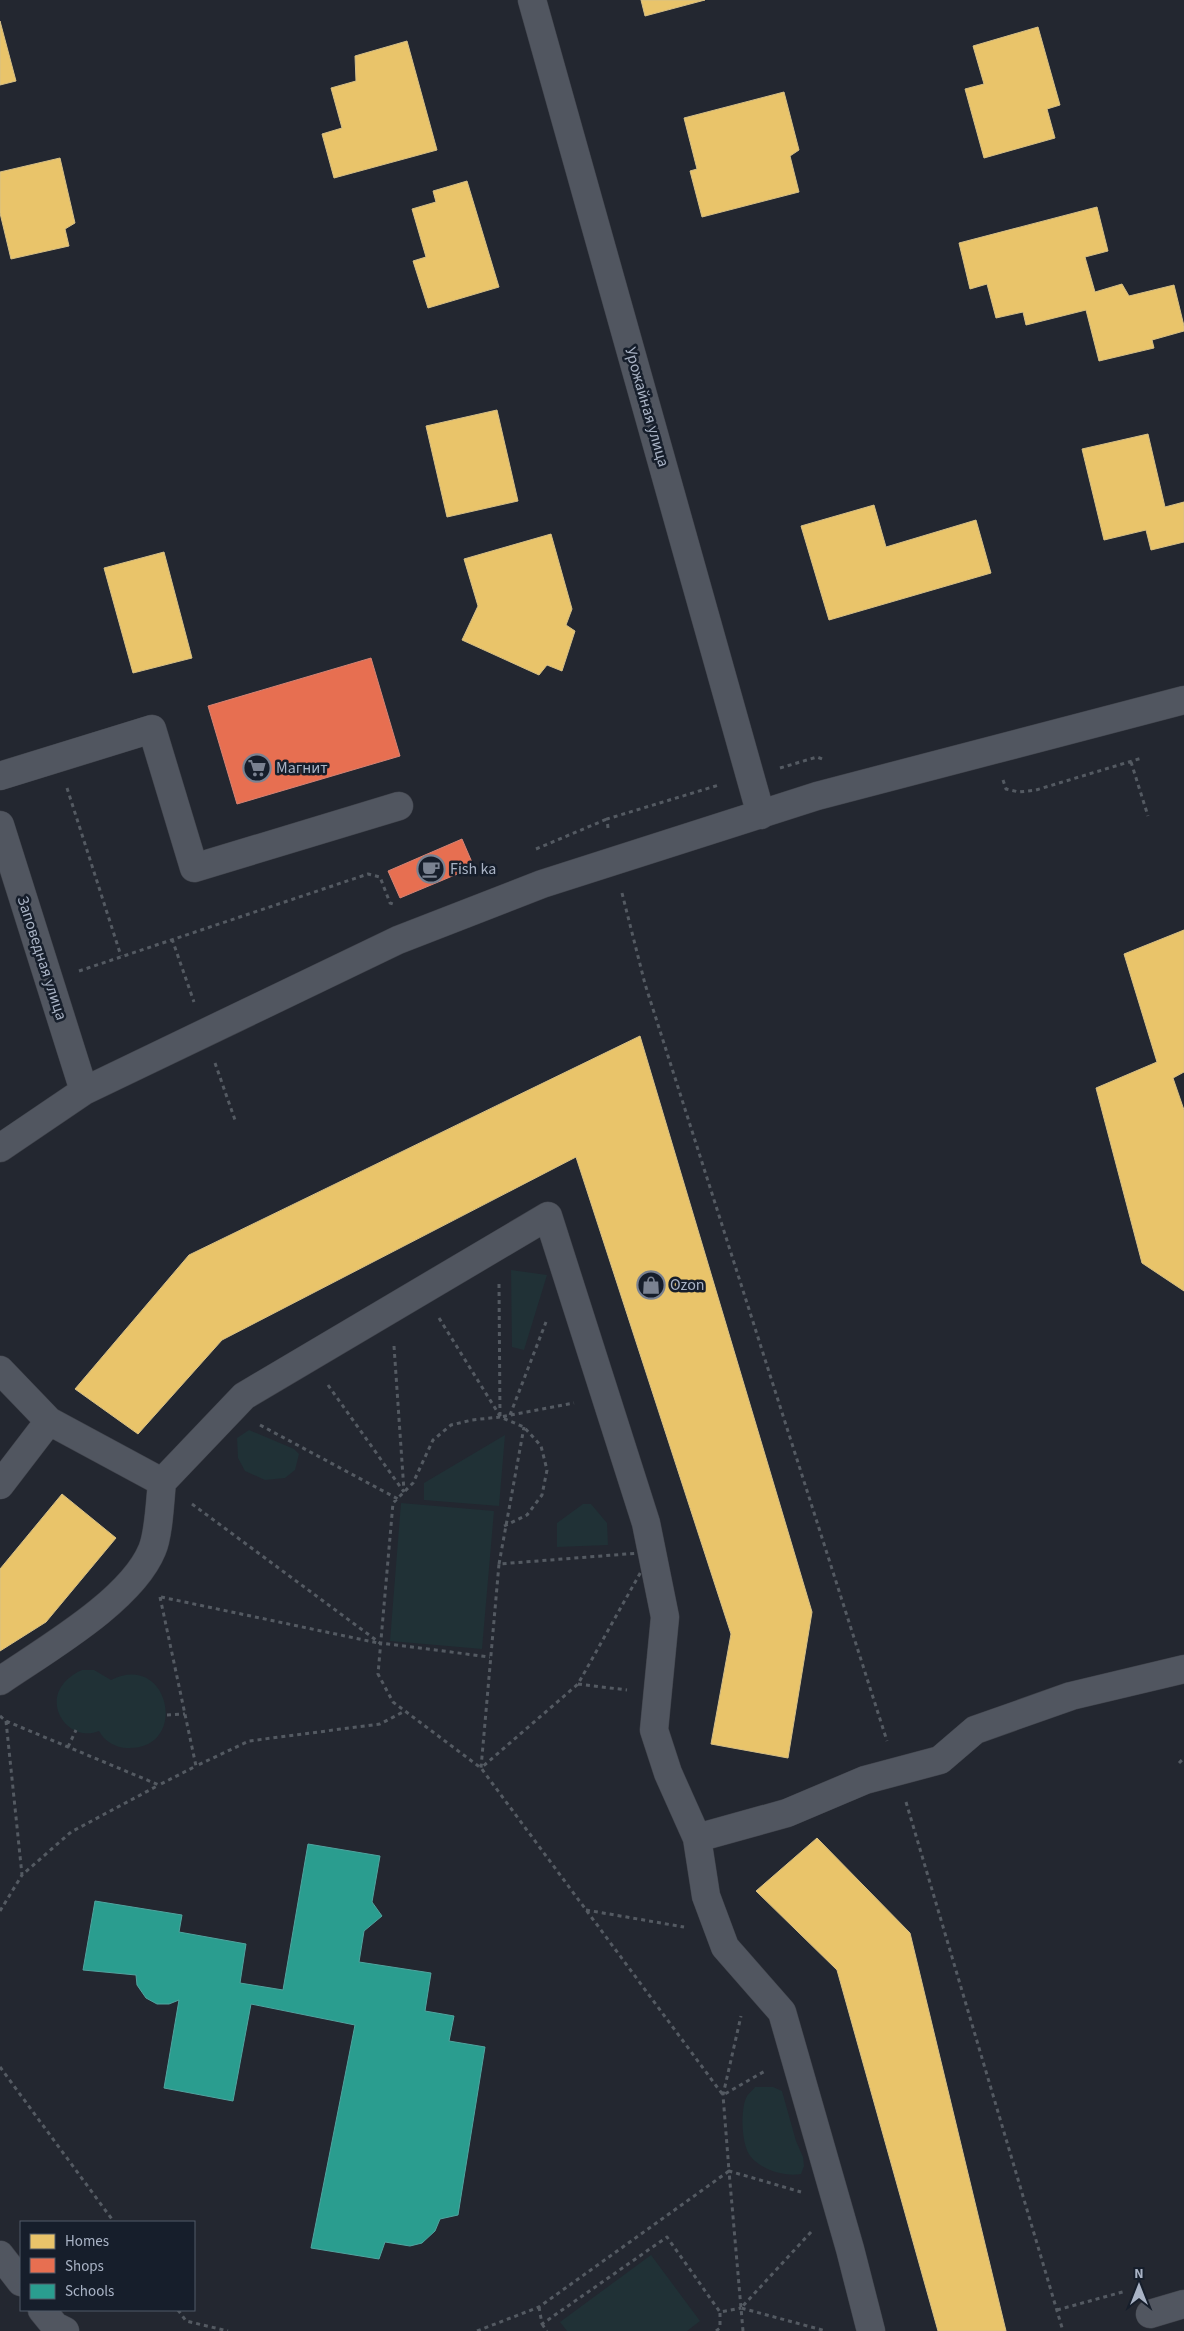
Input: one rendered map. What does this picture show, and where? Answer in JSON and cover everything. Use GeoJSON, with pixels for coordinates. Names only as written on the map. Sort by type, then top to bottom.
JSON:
{"type":"FeatureCollection","features":[{"type":"Feature","properties":{"kind":"street","name":"Урожайная улица"},"geometry":{"type":"LineString","coordinates":[[532,0],[761,815]]}},
{"type":"Feature","properties":{"kind":"street"},"geometry":{"type":"LineString","coordinates":[[0,1148],[84,1090],[398,940],[542,884],[817,796],[1184,700]]}},
{"type":"Feature","properties":{"kind":"street"},"geometry":{"type":"LineString","coordinates":[[0,776],[152,730],[194,868],[399,806]]}},
{"type":"Feature","properties":{"kind":"street","name":"Заповедная улица"},"geometry":{"type":"LineString","coordinates":[[0,825],[84,1090]]}},
{"type":"Feature","properties":{"kind":"street"},"geometry":{"type":"LineString","coordinates":[[0,1681],[111,1604],[146,1564],[153,1548],[162,1482],[244,1396],[548,1216],[646,1523],[652,1552],[665,1617],[654,1730],[668,1773],[697,1838],[706,1896],[725,1947],[782,2012],[837,2203],[871,2331]]}},
{"type":"Feature","properties":{"kind":"street"},"geometry":{"type":"LineString","coordinates":[[0,1370],[49,1421],[162,1482]]}},
{"type":"Feature","properties":{"kind":"street"},"geometry":{"type":"LineString","coordinates":[[0,1485],[49,1421]]}},
{"type":"Feature","properties":{"kind":"street"},"geometry":{"type":"LineString","coordinates":[[697,1838],[787,1813],[865,1780],[896,1770],[940,1760],[975,1730],[1071,1696],[1184,1669]]}},
{"type":"Feature","properties":{"kind":"street"},"geometry":{"type":"LineString","coordinates":[[0,2255],[20,2281]]}},
{"type":"Feature","properties":{"kind":"street"},"geometry":{"type":"LineString","coordinates":[[1150,2314],[1184,2304]]}},
{"type":"Feature","properties":{"kind":"street"},"geometry":{"type":"LineString","coordinates":[[43,2311],[55,2326],[65,2331]]}},
{"type":"Feature","properties":{"kind":"path"},"geometry":{"type":"LineString","coordinates":[[991,750],[1006,789],[1019,792],[1036,790],[1142,758]]}},
{"type":"Feature","properties":{"kind":"path"},"geometry":{"type":"LineString","coordinates":[[533,850],[607,820],[751,776],[817,758],[826,760]]}},
{"type":"Feature","properties":{"kind":"path"},"geometry":{"type":"LineString","coordinates":[[57,759],[121,956]]}},
{"type":"Feature","properties":{"kind":"path"},"geometry":{"type":"LineString","coordinates":[[1131,762],[1148,816]]}},
{"type":"Feature","properties":{"kind":"path"},"geometry":{"type":"LineString","coordinates":[[607,820],[645,984],[896,1770],[1063,2331]]}},
{"type":"Feature","properties":{"kind":"path"},"geometry":{"type":"LineString","coordinates":[[49,981],[368,874],[380,877],[390,903],[397,906],[405,905]]}},
{"type":"Feature","properties":{"kind":"path"},"geometry":{"type":"LineString","coordinates":[[499,1245],[500,1417]]}},
{"type":"Feature","properties":{"kind":"path"},"geometry":{"type":"LineString","coordinates":[[510,1415],[566,1272]]}},
{"type":"Feature","properties":{"kind":"path"},"geometry":{"type":"LineString","coordinates":[[422,1291],[500,1417],[524,1426],[541,1446],[547,1470],[542,1495],[527,1515],[504,1526]]}},
{"type":"Feature","properties":{"kind":"path"},"geometry":{"type":"LineString","coordinates":[[391,1309],[404,1492]]}},
{"type":"Feature","properties":{"kind":"path"},"geometry":{"type":"LineString","coordinates":[[308,1358],[404,1492]]}},
{"type":"Feature","properties":{"kind":"path"},"geometry":{"type":"LineString","coordinates":[[606,1397],[451,1425],[433,1440],[413,1482],[393,1503],[378,1674],[393,1702],[481,1768],[723,2095]]}},
{"type":"Feature","properties":{"kind":"path"},"geometry":{"type":"LineString","coordinates":[[231,1409],[398,1499]]}},
{"type":"Feature","properties":{"kind":"path"},"geometry":{"type":"LineString","coordinates":[[481,1768],[498,1564],[524,1426]]}},
{"type":"Feature","properties":{"kind":"path"},"geometry":{"type":"LineString","coordinates":[[162,1482],[380,1643]]}},
{"type":"Feature","properties":{"kind":"path"},"geometry":{"type":"LineString","coordinates":[[498,1564],[652,1552]]}},
{"type":"Feature","properties":{"kind":"path"},"geometry":{"type":"LineString","coordinates":[[481,1768],[578,1684],[652,1552]]}},
{"type":"Feature","properties":{"kind":"path"},"geometry":{"type":"LineString","coordinates":[[124,1589],[380,1643],[490,1656]]}},
{"type":"Feature","properties":{"kind":"path"},"geometry":{"type":"LineString","coordinates":[[160,1596],[196,1766]]}},
{"type":"Feature","properties":{"kind":"path"},"geometry":{"type":"LineString","coordinates":[[578,1684],[657,1694]]}},
{"type":"Feature","properties":{"kind":"path"},"geometry":{"type":"LineString","coordinates":[[0,1911],[22,1875],[71,1832],[196,1766],[250,1740],[380,1724],[405,1711]]}},
{"type":"Feature","properties":{"kind":"path"},"geometry":{"type":"LineString","coordinates":[[167,1715],[184,1714]]}},
{"type":"Feature","properties":{"kind":"path"},"geometry":{"type":"LineString","coordinates":[[0,1716],[6,1721],[159,1785]]}},
{"type":"Feature","properties":{"kind":"path"},"geometry":{"type":"LineString","coordinates":[[6,1721],[22,1875]]}},
{"type":"Feature","properties":{"kind":"path"},"geometry":{"type":"LineString","coordinates":[[68,1747],[76,1730]]}},
{"type":"Feature","properties":{"kind":"path"},"geometry":{"type":"LineString","coordinates":[[1179,1763],[1184,1758]]}},
{"type":"Feature","properties":{"kind":"path"},"geometry":{"type":"LineString","coordinates":[[586,1910],[720,1934]]}},
{"type":"Feature","properties":{"kind":"path"},"geometry":{"type":"LineString","coordinates":[[743,2331],[723,2095],[750,1976]]}},
{"type":"Feature","properties":{"kind":"path"},"geometry":{"type":"LineString","coordinates":[[723,2095],[794,2054]]}},
{"type":"Feature","properties":{"kind":"path"},"geometry":{"type":"LineString","coordinates":[[0,2067],[113,2221]]}},
{"type":"Feature","properties":{"kind":"path"},"geometry":{"type":"LineString","coordinates":[[729,2171],[837,2203],[741,2308]]}},
{"type":"Feature","properties":{"kind":"path"},"geometry":{"type":"LineString","coordinates":[[478,2331],[539,2307],[729,2171]]}},
{"type":"Feature","properties":{"kind":"path"},"geometry":{"type":"LineString","coordinates":[[542,2324],[667,2237],[720,2312],[720,2328],[716,2331]]}},
{"type":"Feature","properties":{"kind":"path"},"geometry":{"type":"LineString","coordinates":[[1056,2310],[1132,2289]]}},
{"type":"Feature","properties":{"kind":"path"},"geometry":{"type":"LineString","coordinates":[[539,2307],[542,2324],[547,2331]]}},
{"type":"Feature","properties":{"kind":"path"},"geometry":{"type":"LineString","coordinates":[[720,2312],[741,2308],[826,2331]]}},
{"type":"Feature","properties":{"kind":"path"},"geometry":{"type":"LineString","coordinates":[[179,2311],[186,2321],[228,2331]]}},
{"type":"Feature","properties":{"kind":"shaded area"},"geometry":{"type":"Polygon","coordinates":[[[511,1270],[547,1275],[524,1350],[512,1347],[511,1270]]]}},
{"type":"Feature","properties":{"kind":"shaded area"},"geometry":{"type":"Polygon","coordinates":[[[249,1430],[294,1449],[299,1454],[295,1470],[285,1478],[265,1480],[245,1471],[238,1458],[237,1438],[249,1430]]]}},
{"type":"Feature","properties":{"kind":"shaded area"},"geometry":{"type":"Polygon","coordinates":[[[505,1435],[499,1506],[424,1500],[424,1483],[505,1435]]]}},
{"type":"Feature","properties":{"kind":"shaded area"},"geometry":{"type":"Polygon","coordinates":[[[401,1503],[494,1511],[482,1649],[390,1641],[401,1503]]]}},
{"type":"Feature","properties":{"kind":"shaded area"},"geometry":{"type":"Polygon","coordinates":[[[583,1504],[591,1504],[607,1523],[608,1545],[557,1547],[557,1523],[583,1504]]]}},
{"type":"Feature","properties":{"kind":"shaded area"},"geometry":{"type":"Polygon","coordinates":[[[82,1670],[94,1670],[111,1680],[131,1674],[147,1678],[159,1689],[165,1704],[165,1720],[159,1734],[147,1745],[123,1748],[107,1741],[99,1731],[87,1733],[75,1731],[66,1724],[59,1714],[57,1703],[59,1691],[67,1680],[82,1670]]]}},
{"type":"Feature","properties":{"kind":"shaded area"},"geometry":{"type":"Polygon","coordinates":[[[755,2087],[773,2087],[782,2091],[796,2141],[803,2157],[804,2166],[801,2174],[774,2172],[761,2166],[748,2152],[743,2136],[743,2109],[747,2096],[755,2087]]]}},
{"type":"Feature","properties":{"kind":"shaded area"},"geometry":{"type":"Polygon","coordinates":[[[651,2255],[700,2321],[687,2331],[567,2331],[560,2322],[651,2255]]]}},
{"type":"Feature","properties":{"kind":"building: Homes"},"geometry":{"type":"Polygon","coordinates":[[[641,0],[705,0],[645,16],[641,0]]]}},
{"type":"Feature","properties":{"kind":"building: Homes"},"geometry":{"type":"Polygon","coordinates":[[[0,21],[16,81],[0,85],[0,21]]]}},
{"type":"Feature","properties":{"kind":"building: Homes"},"geometry":{"type":"Polygon","coordinates":[[[1038,27],[1060,105],[1047,109],[1055,138],[984,158],[965,89],[984,84],[973,46],[1038,27]]]}},
{"type":"Feature","properties":{"kind":"building: Homes"},"geometry":{"type":"Polygon","coordinates":[[[407,41],[437,150],[334,178],[322,134],[342,128],[331,88],[356,81],[355,56],[407,41]]]}},
{"type":"Feature","properties":{"kind":"building: Homes"},"geometry":{"type":"Polygon","coordinates":[[[784,92],[799,150],[790,156],[799,192],[702,217],[690,171],[697,169],[684,118],[784,92]]]}},
{"type":"Feature","properties":{"kind":"building: Homes"},"geometry":{"type":"Polygon","coordinates":[[[60,158],[75,223],[65,229],[69,246],[11,259],[0,213],[0,172],[60,158]]]}},
{"type":"Feature","properties":{"kind":"building: Homes"},"geometry":{"type":"Polygon","coordinates":[[[467,181],[499,287],[428,308],[413,261],[426,257],[412,209],[436,202],[433,191],[467,181]]]}},
{"type":"Feature","properties":{"kind":"building: Homes"},"geometry":{"type":"Polygon","coordinates":[[[1097,207],[1108,251],[1085,257],[1095,292],[1122,284],[1129,296],[1174,285],[1184,326],[1184,331],[1152,340],[1154,348],[1099,361],[1086,310],[1026,325],[1023,312],[996,318],[987,284],[970,289],[959,243],[1097,207]]]}},
{"type":"Feature","properties":{"kind":"building: Homes"},"geometry":{"type":"Polygon","coordinates":[[[497,410],[518,501],[447,517],[426,426],[497,410]]]}},
{"type":"Feature","properties":{"kind":"building: Homes"},"geometry":{"type":"Polygon","coordinates":[[[1148,434],[1165,507],[1184,502],[1184,542],[1151,550],[1146,530],[1104,540],[1082,449],[1148,434]]]}},
{"type":"Feature","properties":{"kind":"building: Homes"},"geometry":{"type":"Polygon","coordinates":[[[874,505],[886,547],[976,520],[991,573],[829,620],[801,526],[874,505]]]}},
{"type":"Feature","properties":{"kind":"building: Homes"},"geometry":{"type":"Polygon","coordinates":[[[551,534],[572,609],[566,625],[575,631],[562,671],[547,665],[539,675],[462,640],[478,606],[464,559],[551,534]]]}},
{"type":"Feature","properties":{"kind":"building: Homes"},"geometry":{"type":"Polygon","coordinates":[[[164,552],[192,658],[133,673],[104,568],[164,552]]]}},
{"type":"Feature","properties":{"kind":"building: Homes"},"geometry":{"type":"Polygon","coordinates":[[[1184,930],[1184,1072],[1173,1078],[1184,1110],[1184,1291],[1142,1263],[1096,1088],[1157,1062],[1124,954],[1184,930]]]}},
{"type":"Feature","properties":{"kind":"building: Homes"},"geometry":{"type":"Polygon","coordinates":[[[640,1036],[812,1612],[788,1758],[711,1744],[731,1634],[576,1157],[222,1340],[138,1434],[75,1389],[189,1255],[640,1036]]]}},
{"type":"Feature","properties":{"kind":"building: Homes"},"geometry":{"type":"Polygon","coordinates":[[[62,1494],[116,1538],[46,1622],[0,1651],[0,1569],[62,1494]]]}},
{"type":"Feature","properties":{"kind":"building: Homes"},"geometry":{"type":"Polygon","coordinates":[[[817,1838],[910,1933],[1006,2331],[938,2331],[837,1970],[756,1891],[817,1838]]]}},
{"type":"Feature","properties":{"kind":"building: Shops"},"geometry":{"type":"Polygon","coordinates":[[[371,658],[400,756],[237,804],[208,706],[371,658]]]}},
{"type":"Feature","properties":{"kind":"building: Shops","name":"Fish ka"},"geometry":{"type":"Polygon","coordinates":[[[462,839],[474,867],[400,898],[388,871],[462,839]]]}},
{"type":"Feature","properties":{"kind":"building: Schools"},"geometry":{"type":"Polygon","coordinates":[[[308,1844],[380,1856],[372,1902],[382,1916],[364,1931],[359,1962],[431,1973],[425,2011],[454,2016],[449,2041],[485,2047],[458,2215],[440,2219],[435,2231],[422,2243],[410,2246],[385,2242],[379,2259],[311,2248],[355,2025],[251,2004],[233,2101],[164,2088],[179,2000],[169,2004],[157,2004],[146,1998],[137,1985],[136,1975],[83,1970],[95,1901],[182,1915],[179,1932],[246,1944],[240,1983],[283,1990],[308,1844]]]}},
{"type":"Feature","properties":{"kind":"place","name":"Магнит"},"geometry":{"type":"Point","coordinates":[257,768]}},
{"type":"Feature","properties":{"kind":"place","name":"Fish ka"},"geometry":{"type":"Point","coordinates":[431,869]}},
{"type":"Feature","properties":{"kind":"place","name":"Ozon"},"geometry":{"type":"Point","coordinates":[651,1285]}}]}
